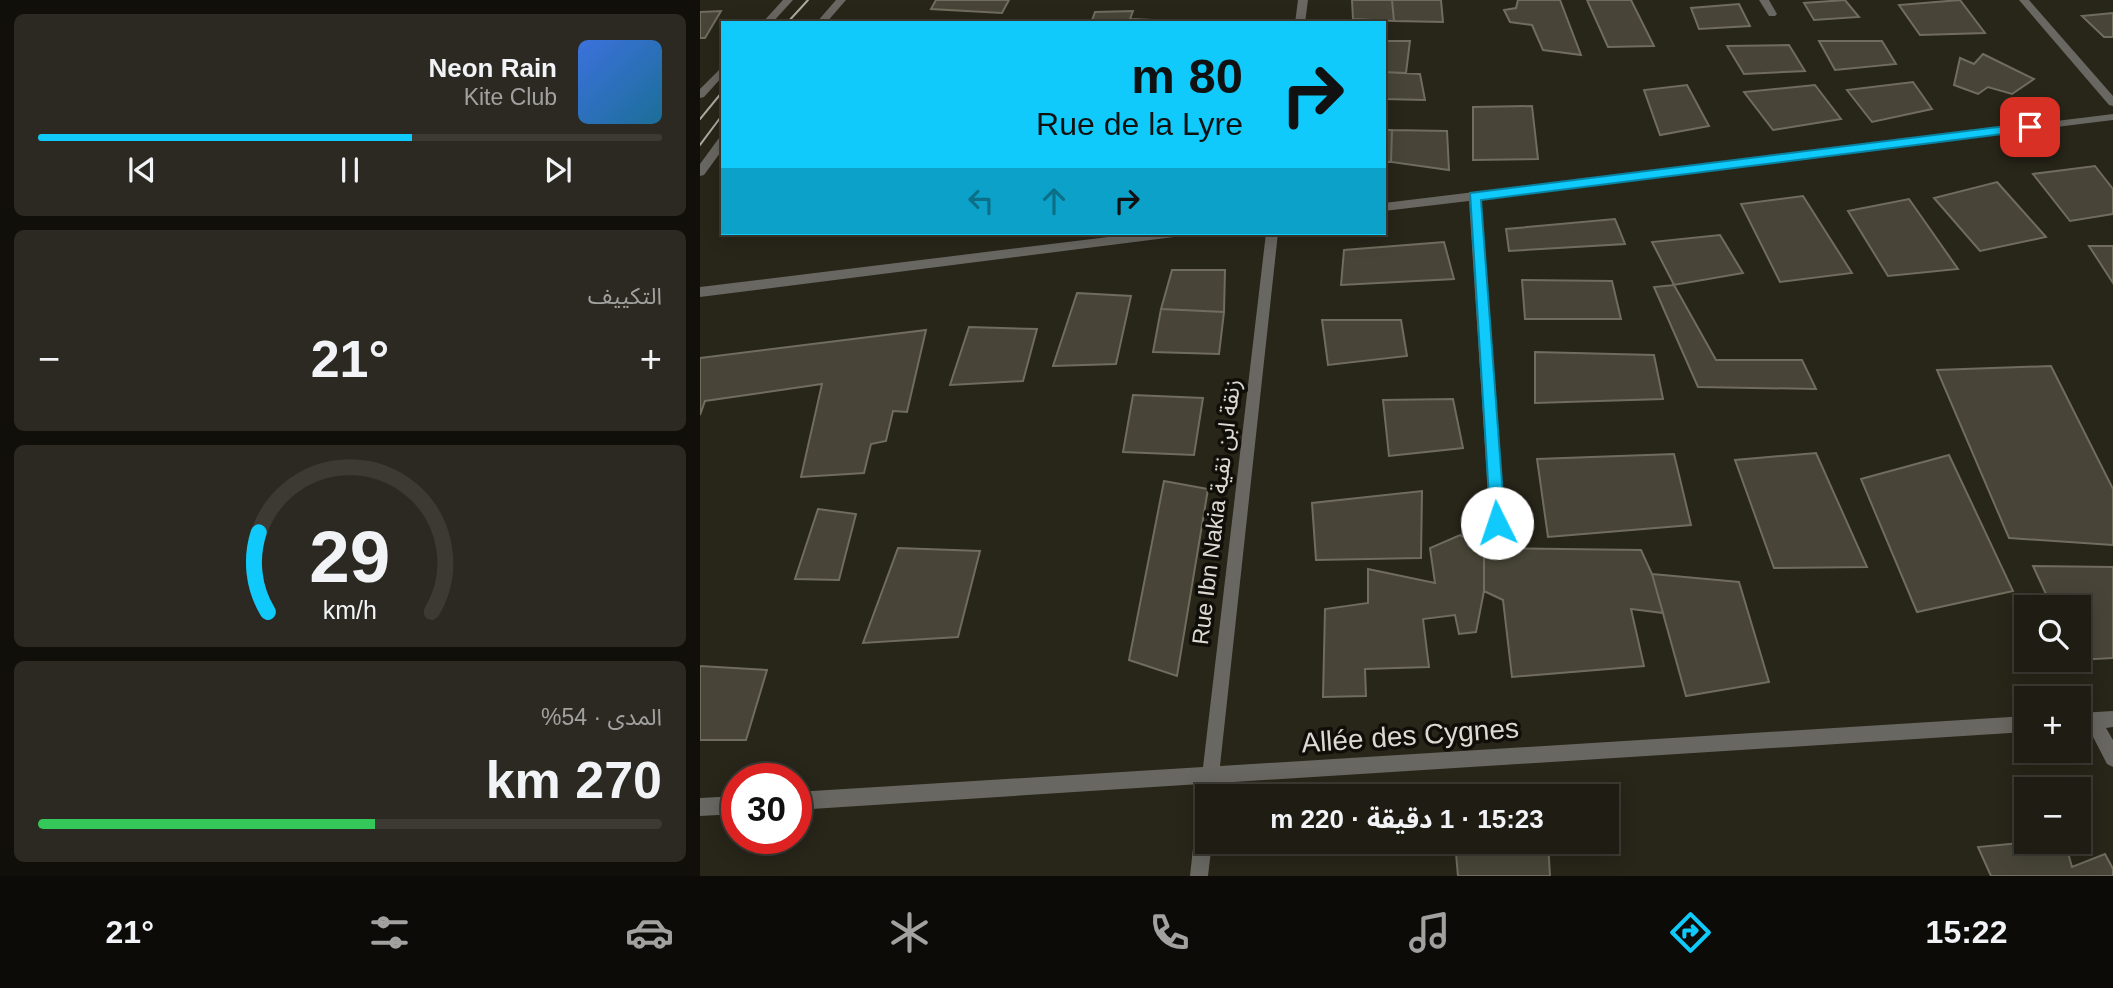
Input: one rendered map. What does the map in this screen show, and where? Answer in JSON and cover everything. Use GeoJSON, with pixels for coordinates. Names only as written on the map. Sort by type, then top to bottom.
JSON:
{"type":"FeatureCollection","features":[{"type":"Feature","properties":{"kind":"street"},"geometry":{"type":"LineString","coordinates":[[769,21],[788,0]]}},
{"type":"Feature","properties":{"kind":"street"},"geometry":{"type":"LineString","coordinates":[[823,21],[841,0]]}},
{"type":"Feature","properties":{"kind":"street"},"geometry":{"type":"LineString","coordinates":[[1300,21],[1303,0]]}},
{"type":"Feature","properties":{"kind":"street"},"geometry":{"type":"LineString","coordinates":[[1764,0],[1772,13]]}},
{"type":"Feature","properties":{"kind":"street"},"geometry":{"type":"LineString","coordinates":[[2024,0],[2113,103]]}},
{"type":"Feature","properties":{"kind":"street"},"geometry":{"type":"LineString","coordinates":[[700,95],[721,71]]}},
{"type":"Feature","properties":{"kind":"street"},"geometry":{"type":"LineString","coordinates":[[1386,207],[2113,117]]}},
{"type":"Feature","properties":{"kind":"street"},"geometry":{"type":"LineString","coordinates":[[700,172],[721,144]]}},
{"type":"Feature","properties":{"kind":"street"},"geometry":{"type":"LineString","coordinates":[[1474,196],[1497,523]]}},
{"type":"Feature","properties":{"kind":"street"},"geometry":{"type":"LineString","coordinates":[[700,292],[1158,235]]}},
{"type":"Feature","properties":{"kind":"street","name":"Rue Ibn Nakia زنقة ابن نقية"},"geometry":{"type":"LineString","coordinates":[[1209,784],[1272,235]]}},
{"type":"Feature","properties":{"kind":"street"},"geometry":{"type":"LineString","coordinates":[[2091,721],[2113,719]]}},
{"type":"Feature","properties":{"kind":"street","name":"Allée des Cygnes"},"geometry":{"type":"LineString","coordinates":[[812,800],[2014,725]]}},
{"type":"Feature","properties":{"kind":"street"},"geometry":{"type":"LineString","coordinates":[[2091,728],[2113,758]]}},
{"type":"Feature","properties":{"kind":"street"},"geometry":{"type":"LineString","coordinates":[[700,807],[721,806]]}},
{"type":"Feature","properties":{"kind":"street","name":"Rue Ibn Nakia زنقة ابن نقية"},"geometry":{"type":"LineString","coordinates":[[1199,876],[1202,854]]}},
{"type":"Feature","properties":{"kind":"building"},"geometry":{"type":"Polygon","coordinates":[[[936,0],[1009,0],[1002,13],[931,9],[936,0]]]}},
{"type":"Feature","properties":{"kind":"building"},"geometry":{"type":"Polygon","coordinates":[[[1352,0],[1392,0],[1394,21],[1353,19],[1352,0]]]}},
{"type":"Feature","properties":{"kind":"building"},"geometry":{"type":"Polygon","coordinates":[[[1392,0],[1441,0],[1443,22],[1394,21],[1392,0]]]}},
{"type":"Feature","properties":{"kind":"building"},"geometry":{"type":"Polygon","coordinates":[[[1518,0],[1560,0],[1581,55],[1543,50],[1532,25],[1510,22],[1504,10],[1516,8],[1518,0]]]}},
{"type":"Feature","properties":{"kind":"building"},"geometry":{"type":"Polygon","coordinates":[[[1587,0],[1631,0],[1654,46],[1608,47],[1587,0]]]}},
{"type":"Feature","properties":{"kind":"building"},"geometry":{"type":"Polygon","coordinates":[[[1845,0],[1859,17],[1814,20],[1804,3],[1845,0]]]}},
{"type":"Feature","properties":{"kind":"building"},"geometry":{"type":"Polygon","coordinates":[[[1960,0],[1985,33],[1920,35],[1899,5],[1960,0]]]}},
{"type":"Feature","properties":{"kind":"building"},"geometry":{"type":"Polygon","coordinates":[[[1739,4],[1750,26],[1699,29],[1691,8],[1739,4]]]}},
{"type":"Feature","properties":{"kind":"building"},"geometry":{"type":"Polygon","coordinates":[[[721,11],[705,38],[700,38],[700,12],[721,11]]]}},
{"type":"Feature","properties":{"kind":"building"},"geometry":{"type":"Polygon","coordinates":[[[1133,11],[1130,19],[1177,21],[1092,21],[1095,12],[1133,11]]]}},
{"type":"Feature","properties":{"kind":"building"},"geometry":{"type":"Polygon","coordinates":[[[2113,13],[2113,37],[2104,37],[2082,16],[2113,13]]]}},
{"type":"Feature","properties":{"kind":"building"},"geometry":{"type":"Polygon","coordinates":[[[1386,41],[1410,41],[1406,73],[1386,72],[1386,41]]]}},
{"type":"Feature","properties":{"kind":"building"},"geometry":{"type":"Polygon","coordinates":[[[1819,41],[1882,41],[1896,64],[1835,70],[1819,41]]]}},
{"type":"Feature","properties":{"kind":"building"},"geometry":{"type":"Polygon","coordinates":[[[1789,45],[1805,71],[1744,74],[1727,46],[1789,45]]]}},
{"type":"Feature","properties":{"kind":"building"},"geometry":{"type":"Polygon","coordinates":[[[1983,54],[2034,79],[2012,94],[1988,87],[1978,94],[1954,85],[1960,58],[1974,64],[1983,54]]]}},
{"type":"Feature","properties":{"kind":"building"},"geometry":{"type":"Polygon","coordinates":[[[1386,72],[1420,74],[1425,100],[1386,99],[1386,72]]]}},
{"type":"Feature","properties":{"kind":"building"},"geometry":{"type":"Polygon","coordinates":[[[1913,82],[1932,109],[1872,122],[1847,90],[1913,82]]]}},
{"type":"Feature","properties":{"kind":"building"},"geometry":{"type":"Polygon","coordinates":[[[1687,85],[1709,126],[1660,135],[1644,90],[1687,85]]]}},
{"type":"Feature","properties":{"kind":"building"},"geometry":{"type":"Polygon","coordinates":[[[1815,85],[1841,119],[1773,130],[1744,92],[1815,85]]]}},
{"type":"Feature","properties":{"kind":"building"},"geometry":{"type":"Polygon","coordinates":[[[1532,106],[1538,159],[1473,160],[1473,107],[1532,106]]]}},
{"type":"Feature","properties":{"kind":"building"},"geometry":{"type":"Polygon","coordinates":[[[1386,130],[1392,130],[1391,162],[1386,162],[1386,130]]]}},
{"type":"Feature","properties":{"kind":"building"},"geometry":{"type":"Polygon","coordinates":[[[1392,130],[1447,131],[1449,170],[1391,162],[1392,130]]]}},
{"type":"Feature","properties":{"kind":"building"},"geometry":{"type":"Polygon","coordinates":[[[2095,166],[2113,189],[2113,214],[2070,221],[2033,174],[2095,166]]]}},
{"type":"Feature","properties":{"kind":"building"},"geometry":{"type":"Polygon","coordinates":[[[1997,182],[2046,237],[1980,251],[1934,198],[1997,182]]]}},
{"type":"Feature","properties":{"kind":"building"},"geometry":{"type":"Polygon","coordinates":[[[1803,196],[1852,273],[1780,282],[1741,204],[1803,196]]]}},
{"type":"Feature","properties":{"kind":"building"},"geometry":{"type":"Polygon","coordinates":[[[1909,199],[1958,269],[1888,276],[1848,211],[1909,199]]]}},
{"type":"Feature","properties":{"kind":"building"},"geometry":{"type":"Polygon","coordinates":[[[1615,219],[1625,244],[1509,251],[1506,229],[1615,219]]]}},
{"type":"Feature","properties":{"kind":"building"},"geometry":{"type":"Polygon","coordinates":[[[1720,235],[1743,273],[1674,285],[1652,242],[1720,235]]]}},
{"type":"Feature","properties":{"kind":"building"},"geometry":{"type":"Polygon","coordinates":[[[1444,242],[1454,279],[1341,285],[1344,250],[1444,242]]]}},
{"type":"Feature","properties":{"kind":"building"},"geometry":{"type":"Polygon","coordinates":[[[2089,246],[2113,246],[2113,283],[2089,246]]]}},
{"type":"Feature","properties":{"kind":"building"},"geometry":{"type":"Polygon","coordinates":[[[1172,270],[1225,270],[1224,312],[1161,309],[1172,270]]]}},
{"type":"Feature","properties":{"kind":"building"},"geometry":{"type":"Polygon","coordinates":[[[1522,280],[1612,281],[1621,319],[1525,319],[1522,280]]]}},
{"type":"Feature","properties":{"kind":"building"},"geometry":{"type":"Polygon","coordinates":[[[1674,285],[1716,360],[1802,360],[1816,389],[1698,387],[1654,287],[1674,285]]]}},
{"type":"Feature","properties":{"kind":"building"},"geometry":{"type":"Polygon","coordinates":[[[1077,293],[1131,296],[1116,364],[1053,366],[1077,293]]]}},
{"type":"Feature","properties":{"kind":"building"},"geometry":{"type":"Polygon","coordinates":[[[1161,309],[1224,312],[1219,354],[1153,352],[1161,309]]]}},
{"type":"Feature","properties":{"kind":"building"},"geometry":{"type":"Polygon","coordinates":[[[1322,320],[1401,320],[1407,356],[1328,365],[1322,320]]]}},
{"type":"Feature","properties":{"kind":"building"},"geometry":{"type":"Polygon","coordinates":[[[969,327],[1037,329],[1023,381],[950,385],[969,327]]]}},
{"type":"Feature","properties":{"kind":"building"},"geometry":{"type":"Polygon","coordinates":[[[926,330],[907,412],[893,411],[886,441],[871,444],[864,473],[801,477],[822,384],[705,401],[700,415],[700,358],[926,330]]]}},
{"type":"Feature","properties":{"kind":"building"},"geometry":{"type":"Polygon","coordinates":[[[1535,352],[1654,355],[1663,399],[1535,403],[1535,352]]]}},
{"type":"Feature","properties":{"kind":"building"},"geometry":{"type":"Polygon","coordinates":[[[2051,366],[2113,489],[2113,545],[2009,538],[1937,370],[2051,366]]]}},
{"type":"Feature","properties":{"kind":"building"},"geometry":{"type":"Polygon","coordinates":[[[1133,395],[1203,398],[1194,455],[1123,452],[1133,395]]]}},
{"type":"Feature","properties":{"kind":"building"},"geometry":{"type":"Polygon","coordinates":[[[1453,399],[1463,448],[1389,456],[1383,400],[1453,399]]]}},
{"type":"Feature","properties":{"kind":"building"},"geometry":{"type":"Polygon","coordinates":[[[1816,453],[1867,567],[1774,568],[1735,460],[1816,453]]]}},
{"type":"Feature","properties":{"kind":"building"},"geometry":{"type":"Polygon","coordinates":[[[1674,454],[1691,525],[1548,537],[1537,459],[1674,454]]]}},
{"type":"Feature","properties":{"kind":"building"},"geometry":{"type":"Polygon","coordinates":[[[1949,455],[2013,591],[1917,612],[1861,479],[1949,455]]]}},
{"type":"Feature","properties":{"kind":"building"},"geometry":{"type":"Polygon","coordinates":[[[1164,481],[1208,489],[1177,676],[1129,660],[1164,481]]]}},
{"type":"Feature","properties":{"kind":"building"},"geometry":{"type":"Polygon","coordinates":[[[1422,491],[1421,558],[1316,560],[1312,503],[1422,491]]]}},
{"type":"Feature","properties":{"kind":"building"},"geometry":{"type":"Polygon","coordinates":[[[818,509],[856,514],[839,580],[795,579],[818,509]]]}},
{"type":"Feature","properties":{"kind":"building"},"geometry":{"type":"Polygon","coordinates":[[[1460,535],[1484,548],[1484,591],[1476,632],[1459,634],[1455,615],[1423,619],[1429,667],[1365,669],[1366,696],[1323,697],[1325,609],[1368,603],[1368,569],[1435,583],[1430,548],[1460,535]]]}},
{"type":"Feature","properties":{"kind":"building"},"geometry":{"type":"Polygon","coordinates":[[[898,548],[980,551],[958,637],[863,643],[898,548]]]}},
{"type":"Feature","properties":{"kind":"building"},"geometry":{"type":"Polygon","coordinates":[[[1484,548],[1641,550],[1652,574],[1663,613],[1631,609],[1644,666],[1512,677],[1503,600],[1484,591],[1484,548]]]}},
{"type":"Feature","properties":{"kind":"building"},"geometry":{"type":"Polygon","coordinates":[[[2033,566],[2113,567],[2113,658],[2091,659],[2091,595],[2046,595],[2033,566]]]}},
{"type":"Feature","properties":{"kind":"building"},"geometry":{"type":"Polygon","coordinates":[[[1652,574],[1739,582],[1769,682],[1686,696],[1652,574]]]}},
{"type":"Feature","properties":{"kind":"building"},"geometry":{"type":"Polygon","coordinates":[[[700,666],[767,670],[746,740],[700,740],[700,666]]]}},
{"type":"Feature","properties":{"kind":"building"},"geometry":{"type":"Polygon","coordinates":[[[2014,844],[2014,854],[2068,854],[2072,867],[2105,854],[2113,869],[2113,876],[1991,876],[1978,847],[2014,844]]]}},
{"type":"Feature","properties":{"kind":"building"},"geometry":{"type":"Polygon","coordinates":[[[1456,854],[1549,854],[1550,876],[1458,876],[1456,854]]]}},
{"type":"Feature","properties":{"kind":"tram line"},"geometry":{"type":"LineString","coordinates":[[789,21],[808,0]]}},
{"type":"Feature","properties":{"kind":"tram line"},"geometry":{"type":"LineString","coordinates":[[700,119],[721,93]]}},
{"type":"Feature","properties":{"kind":"tram line"},"geometry":{"type":"LineString","coordinates":[[700,145],[721,117]]}},
{"type":"Feature","properties":{"kind":"route"},"geometry":{"type":"LineString","coordinates":[[1497,523],[1474,196],[2030,127]]}}]}
